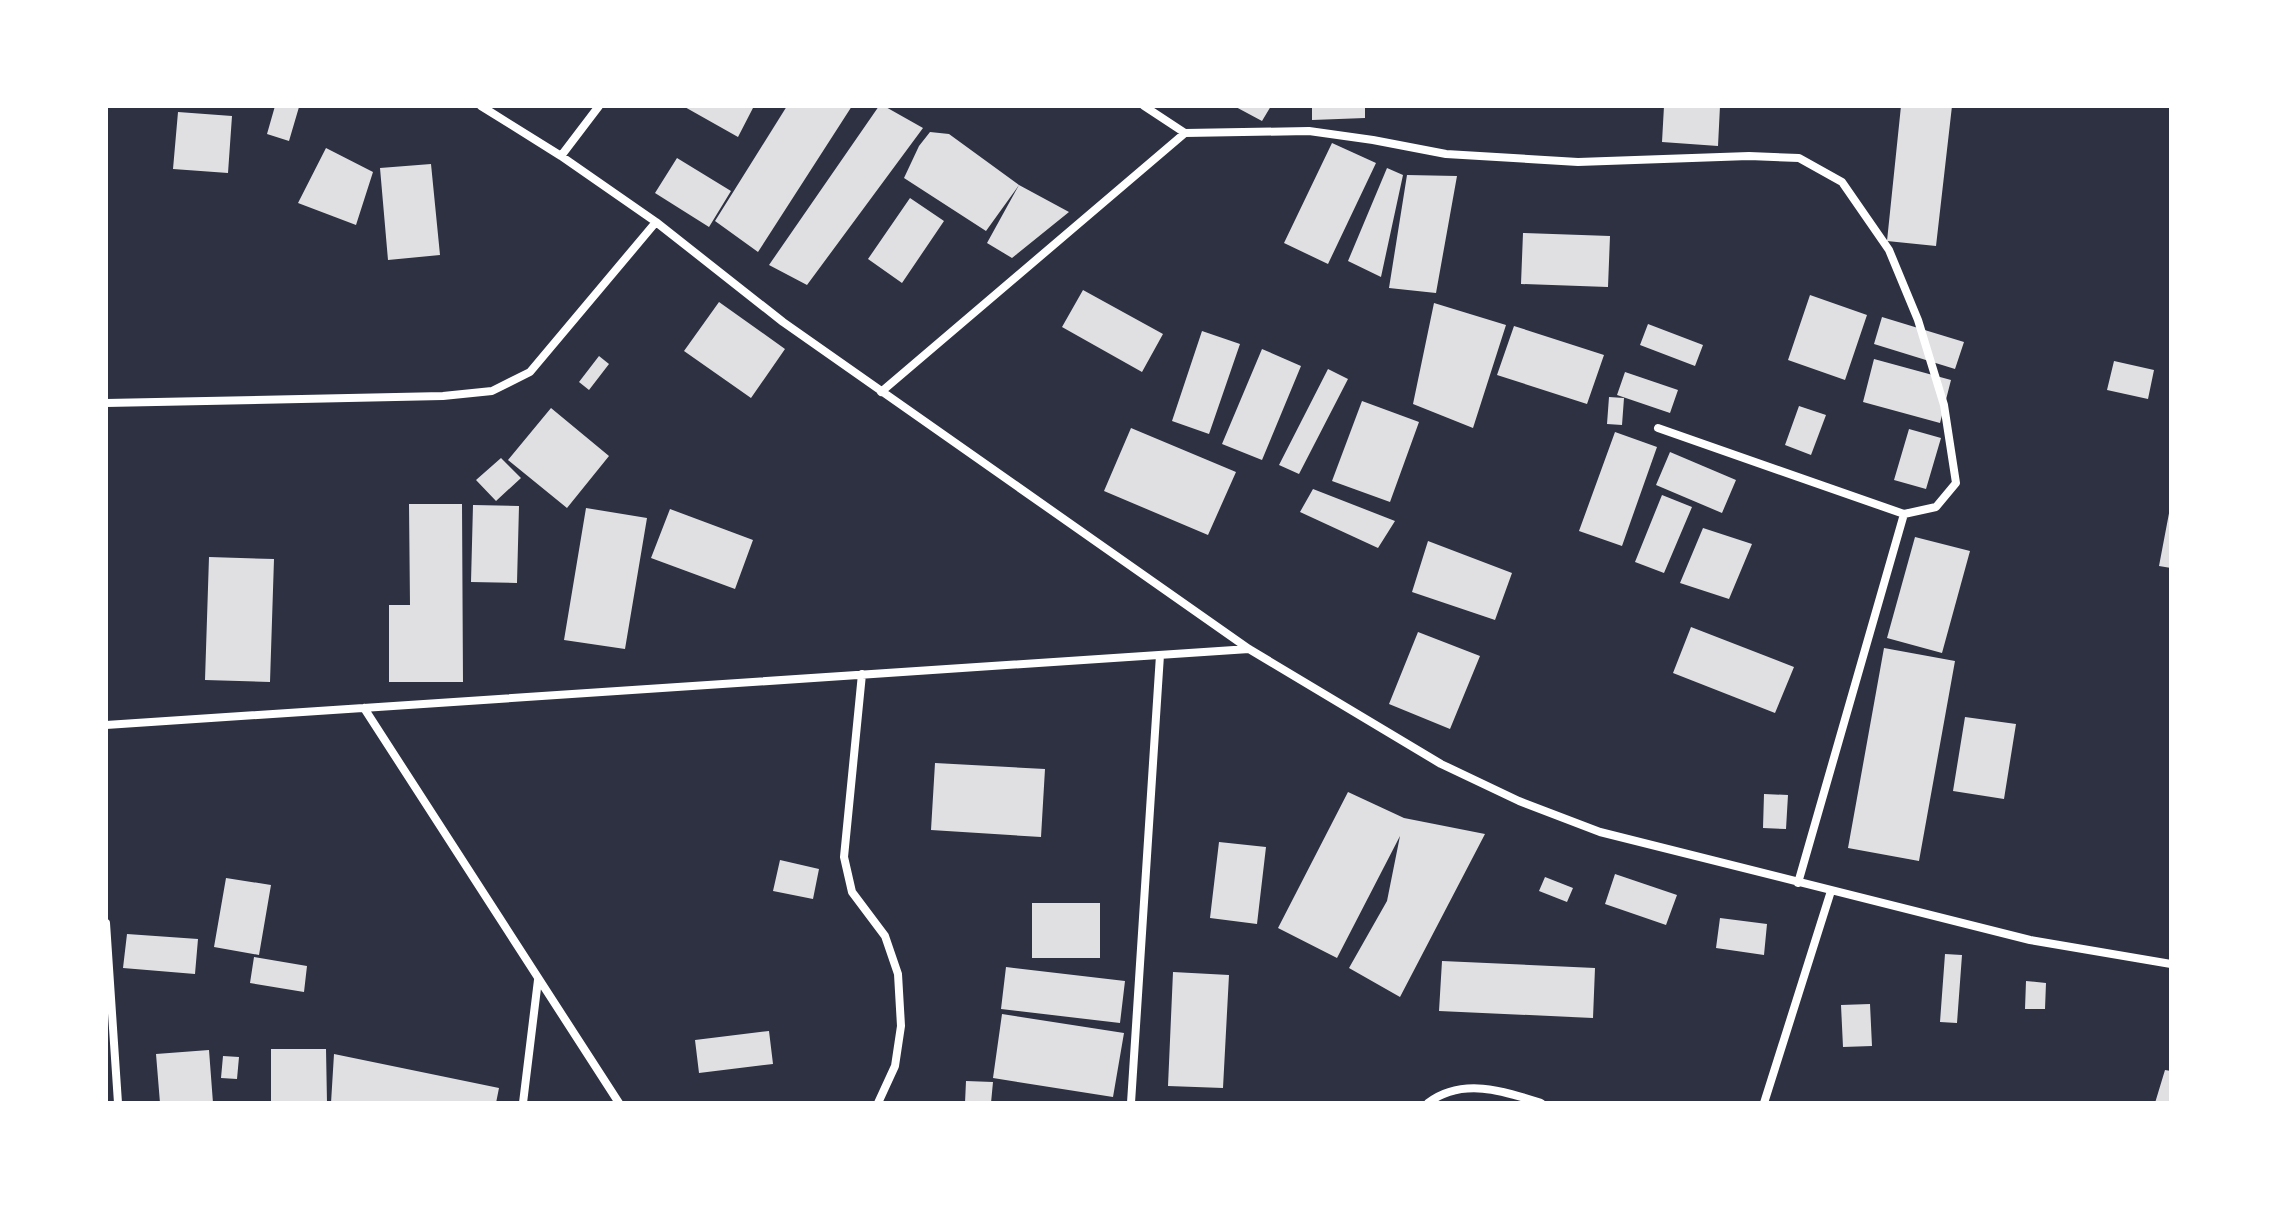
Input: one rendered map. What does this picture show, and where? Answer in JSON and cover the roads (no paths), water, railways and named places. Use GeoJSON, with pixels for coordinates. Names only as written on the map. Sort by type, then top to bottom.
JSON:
{"type":"FeatureCollection","features":[{"type":"Feature","properties":{"kind":"street"},"geometry":{"type":"LineString","coordinates":[[481,106],[561,156],[656,222],[783,322],[1249,649],[1441,764],[1519,801],[1600,832],[2030,940],[2171,964]]}},
{"type":"Feature","properties":{"kind":"street"},"geometry":{"type":"LineString","coordinates":[[561,156],[599,106]]}},
{"type":"Feature","properties":{"kind":"street"},"geometry":{"type":"LineString","coordinates":[[1144,106],[1185,133],[1309,131],[1446,154],[1578,162],[1749,156],[1799,158],[1842,182],[1889,250],[1918,320],[1944,405],[1956,483],[1936,507],[1904,514],[1658,428]]}},
{"type":"Feature","properties":{"kind":"street"},"geometry":{"type":"LineString","coordinates":[[881,392],[1185,133]]}},
{"type":"Feature","properties":{"kind":"street"},"geometry":{"type":"LineString","coordinates":[[106,403],[443,396],[492,391],[530,372],[656,222]]}},
{"type":"Feature","properties":{"kind":"street"},"geometry":{"type":"LineString","coordinates":[[1798,883],[1904,514]]}},
{"type":"Feature","properties":{"kind":"street"},"geometry":{"type":"LineString","coordinates":[[106,725],[1249,649]]}},
{"type":"Feature","properties":{"kind":"street"},"geometry":{"type":"LineString","coordinates":[[1131,1103],[1160,655]]}},
{"type":"Feature","properties":{"kind":"street"},"geometry":{"type":"LineString","coordinates":[[862,674],[844,857],[852,892],[885,936],[898,974],[901,1026],[895,1066],[878,1103]]}},
{"type":"Feature","properties":{"kind":"street"},"geometry":{"type":"LineString","coordinates":[[364,708],[619,1103]]}},
{"type":"Feature","properties":{"kind":"street"},"geometry":{"type":"LineString","coordinates":[[1764,1103],[1831,891]]}},
{"type":"Feature","properties":{"kind":"street"},"geometry":{"type":"LineString","coordinates":[[106,923],[118,1103]]}},
{"type":"Feature","properties":{"kind":"street"},"geometry":{"type":"LineString","coordinates":[[523,1103],[538,979]]}},
{"type":"Feature","properties":{"kind":"street"},"geometry":{"type":"LineString","coordinates":[[1428,1103],[1460,1088],[1500,1090],[1541,1103]]}}]}
